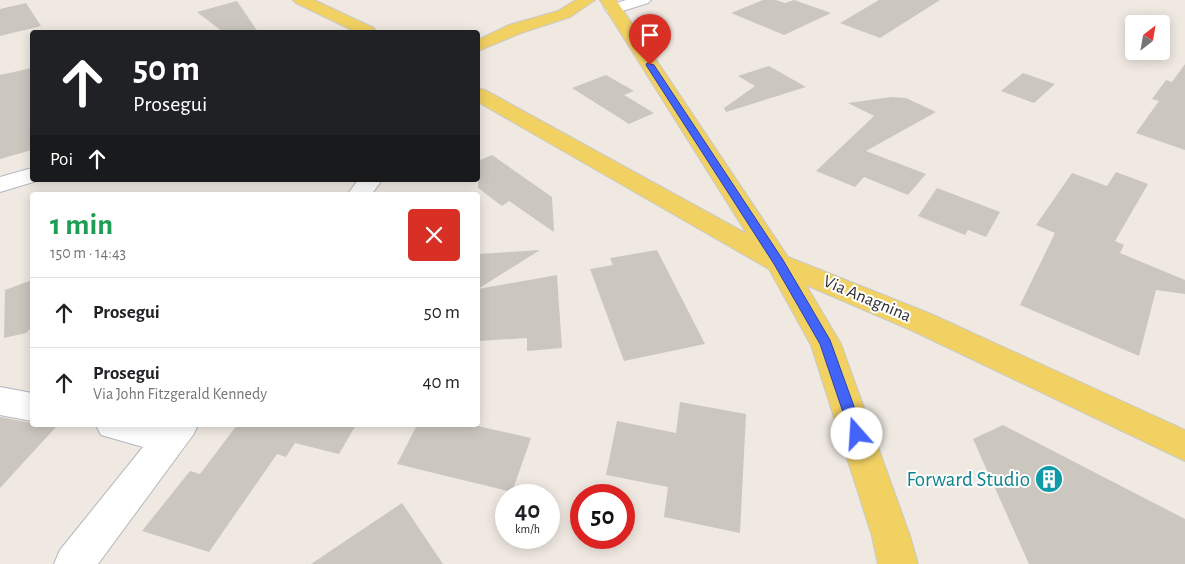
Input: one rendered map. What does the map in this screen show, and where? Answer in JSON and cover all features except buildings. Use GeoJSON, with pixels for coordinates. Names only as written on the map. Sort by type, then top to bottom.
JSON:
{"type":"FeatureCollection","features":[{"type":"Feature","properties":{"kind":"main road"},"geometry":{"type":"LineString","coordinates":[[301,0],[361,29]]}},
{"type":"Feature","properties":{"kind":"main road"},"geometry":{"type":"LineString","coordinates":[[564,14],[587,0]]}},
{"type":"Feature","properties":{"kind":"main road"},"geometry":{"type":"LineString","coordinates":[[480,45],[515,29],[564,14],[587,12],[605,15],[614,10],[779,262],[826,344],[891,536],[898,564]]}},
{"type":"Feature","properties":{"kind":"main road"},"geometry":{"type":"LineString","coordinates":[[480,34],[515,29]]}},
{"type":"Feature","properties":{"kind":"main road","name":"Via Anagnina"},"geometry":{"type":"LineString","coordinates":[[480,95],[779,262],[921,322],[1185,446]]}},
{"type":"Feature","properties":{"kind":"main road"},"geometry":{"type":"LineString","coordinates":[[692,214],[726,218],[738,210],[741,205]]}},
{"type":"Feature","properties":{"kind":"street"},"geometry":{"type":"LineString","coordinates":[[614,10],[643,0]]}},
{"type":"Feature","properties":{"kind":"street"},"geometry":{"type":"LineString","coordinates":[[0,185],[30,176]]}},
{"type":"Feature","properties":{"kind":"street"},"geometry":{"type":"LineString","coordinates":[[0,401],[30,407]]}},
{"type":"Feature","properties":{"kind":"street"},"geometry":{"type":"LineString","coordinates":[[134,427],[176,431]]}},
{"type":"Feature","properties":{"kind":"street"},"geometry":{"type":"LineString","coordinates":[[74,564],[176,431]]}},
{"type":"Feature","properties":{"kind":"place","name":"Forward Studio"},"geometry":{"type":"Point","coordinates":[1049,479]}},
{"type":"Feature","properties":{"kind":"route"},"geometry":{"type":"LineString","coordinates":[[650,65],[779,262],[826,344],[857,434]]}}]}
